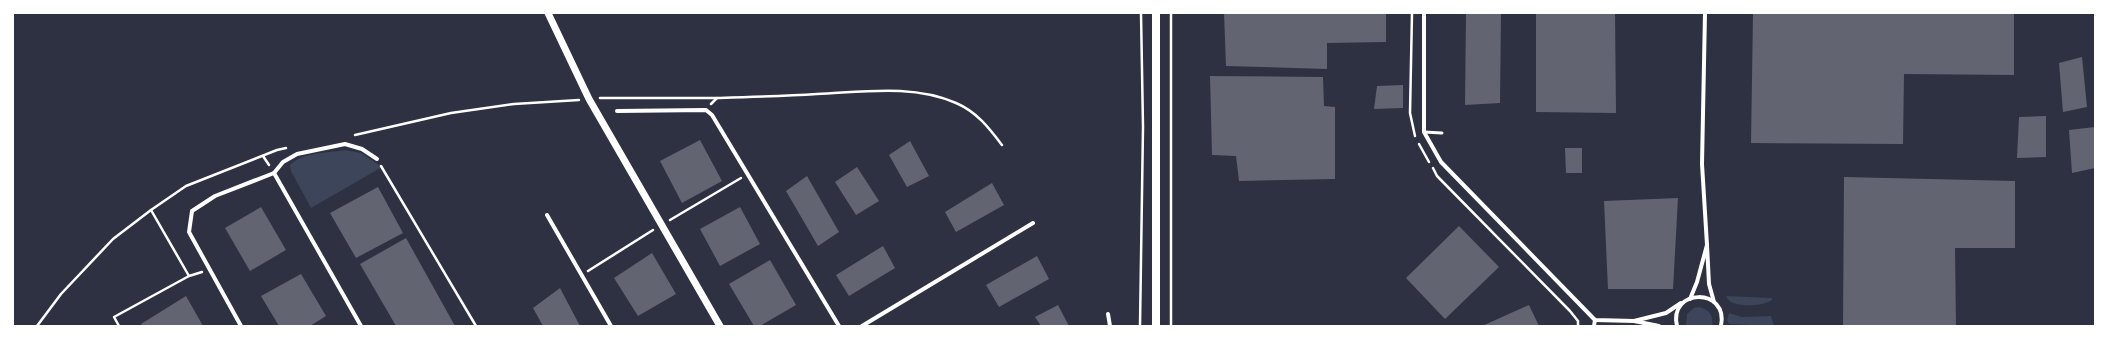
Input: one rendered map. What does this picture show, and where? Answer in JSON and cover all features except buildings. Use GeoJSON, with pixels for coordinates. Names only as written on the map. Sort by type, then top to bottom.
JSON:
{"type":"FeatureCollection","features":[{"type":"Feature","properties":{"kind":"main road"},"geometry":{"type":"LineString","coordinates":[[1156,13],[1158,125],[1156,326]]}},
{"type":"Feature","properties":{"kind":"street"},"geometry":{"type":"LineString","coordinates":[[548,13],[589,99],[720,326]]}},
{"type":"Feature","properties":{"kind":"street"},"geometry":{"type":"LineString","coordinates":[[1424,13],[1424,132],[1441,162],[1595,320],[1634,321],[1659,326]]}},
{"type":"Feature","properties":{"kind":"street"},"geometry":{"type":"LineString","coordinates":[[1705,13],[1702,164],[1709,284],[1714,302],[1722,315],[1721,326]]}},
{"type":"Feature","properties":{"kind":"street"},"geometry":{"type":"LineString","coordinates":[[617,111],[706,110],[712,115],[721,127],[839,326]]}},
{"type":"Feature","properties":{"kind":"street"},"geometry":{"type":"LineString","coordinates":[[242,326],[208,269],[189,232],[192,211],[215,196],[242,184],[274,173],[283,162],[297,154],[345,144],[362,149],[377,159]]}},
{"type":"Feature","properties":{"kind":"street"},"geometry":{"type":"LineString","coordinates":[[274,173],[361,326]]}},
{"type":"Feature","properties":{"kind":"street"},"geometry":{"type":"LineString","coordinates":[[547,215],[611,326]]}},
{"type":"Feature","properties":{"kind":"street"},"geometry":{"type":"LineString","coordinates":[[862,326],[1033,223]]}},
{"type":"Feature","properties":{"kind":"street"},"geometry":{"type":"LineString","coordinates":[[1690,298],[1698,282],[1707,245]]}},
{"type":"Feature","properties":{"kind":"street"},"geometry":{"type":"LineString","coordinates":[[1634,321],[1666,313],[1690,298],[1701,296],[1714,302]]}},
{"type":"Feature","properties":{"kind":"street"},"geometry":{"type":"LineString","coordinates":[[1677,326],[1677,314],[1685,301]]}},
{"type":"Feature","properties":{"kind":"street"},"geometry":{"type":"LineString","coordinates":[[1108,314],[1110,326]]}},
{"type":"Feature","properties":{"kind":"street"},"geometry":{"type":"LineString","coordinates":[[1594,326],[1595,320]]}},
{"type":"Feature","properties":{"kind":"lane"},"geometry":{"type":"LineString","coordinates":[[1424,132],[1442,133]]}},
{"type":"Feature","properties":{"kind":"path"},"geometry":{"type":"LineString","coordinates":[[1140,326],[1143,127],[1141,13]]}},
{"type":"Feature","properties":{"kind":"path"},"geometry":{"type":"LineString","coordinates":[[1170,326],[1171,13]]}},
{"type":"Feature","properties":{"kind":"path"},"geometry":{"type":"LineString","coordinates":[[347,137],[452,113],[514,104],[573,102],[589,99],[717,98],[880,91],[928,93],[956,103],[975,114],[986,124],[1002,145]]}},
{"type":"Feature","properties":{"kind":"path"},"geometry":{"type":"LineString","coordinates":[[706,110],[717,98]]}},
{"type":"Feature","properties":{"kind":"path"},"geometry":{"type":"LineString","coordinates":[[355,135],[358,139]]}},
{"type":"Feature","properties":{"kind":"path"},"geometry":{"type":"LineString","coordinates":[[37,326],[61,294],[113,239],[151,210],[186,186],[277,150],[293,147]]}},
{"type":"Feature","properties":{"kind":"path"},"geometry":{"type":"LineString","coordinates":[[377,159],[476,326]]}},
{"type":"Feature","properties":{"kind":"path"},"geometry":{"type":"LineString","coordinates":[[151,210],[189,276]]}},
{"type":"Feature","properties":{"kind":"path"},"geometry":{"type":"LineString","coordinates":[[119,326],[114,317],[189,276],[208,269]]}},
{"type":"Feature","properties":{"kind":"shaded area"},"geometry":{"type":"Polygon","coordinates":[[[345,150],[361,153],[382,167],[311,208],[291,171],[290,165],[295,161],[309,155],[345,150]]]}},
{"type":"Feature","properties":{"kind":"shaded area"},"geometry":{"type":"Polygon","coordinates":[[[1726,296],[1773,299],[1762,304],[1740,305],[1729,300],[1726,296]]]}},
{"type":"Feature","properties":{"kind":"shaded area"},"geometry":{"type":"Polygon","coordinates":[[[1699,307],[1708,311],[1712,319],[1712,326],[1686,326],[1687,314],[1694,308],[1699,307]]]}},
{"type":"Feature","properties":{"kind":"shaded area"},"geometry":{"type":"Polygon","coordinates":[[[1729,313],[1742,317],[1771,316],[1774,326],[1729,324],[1727,320],[1729,313]]]}}]}
